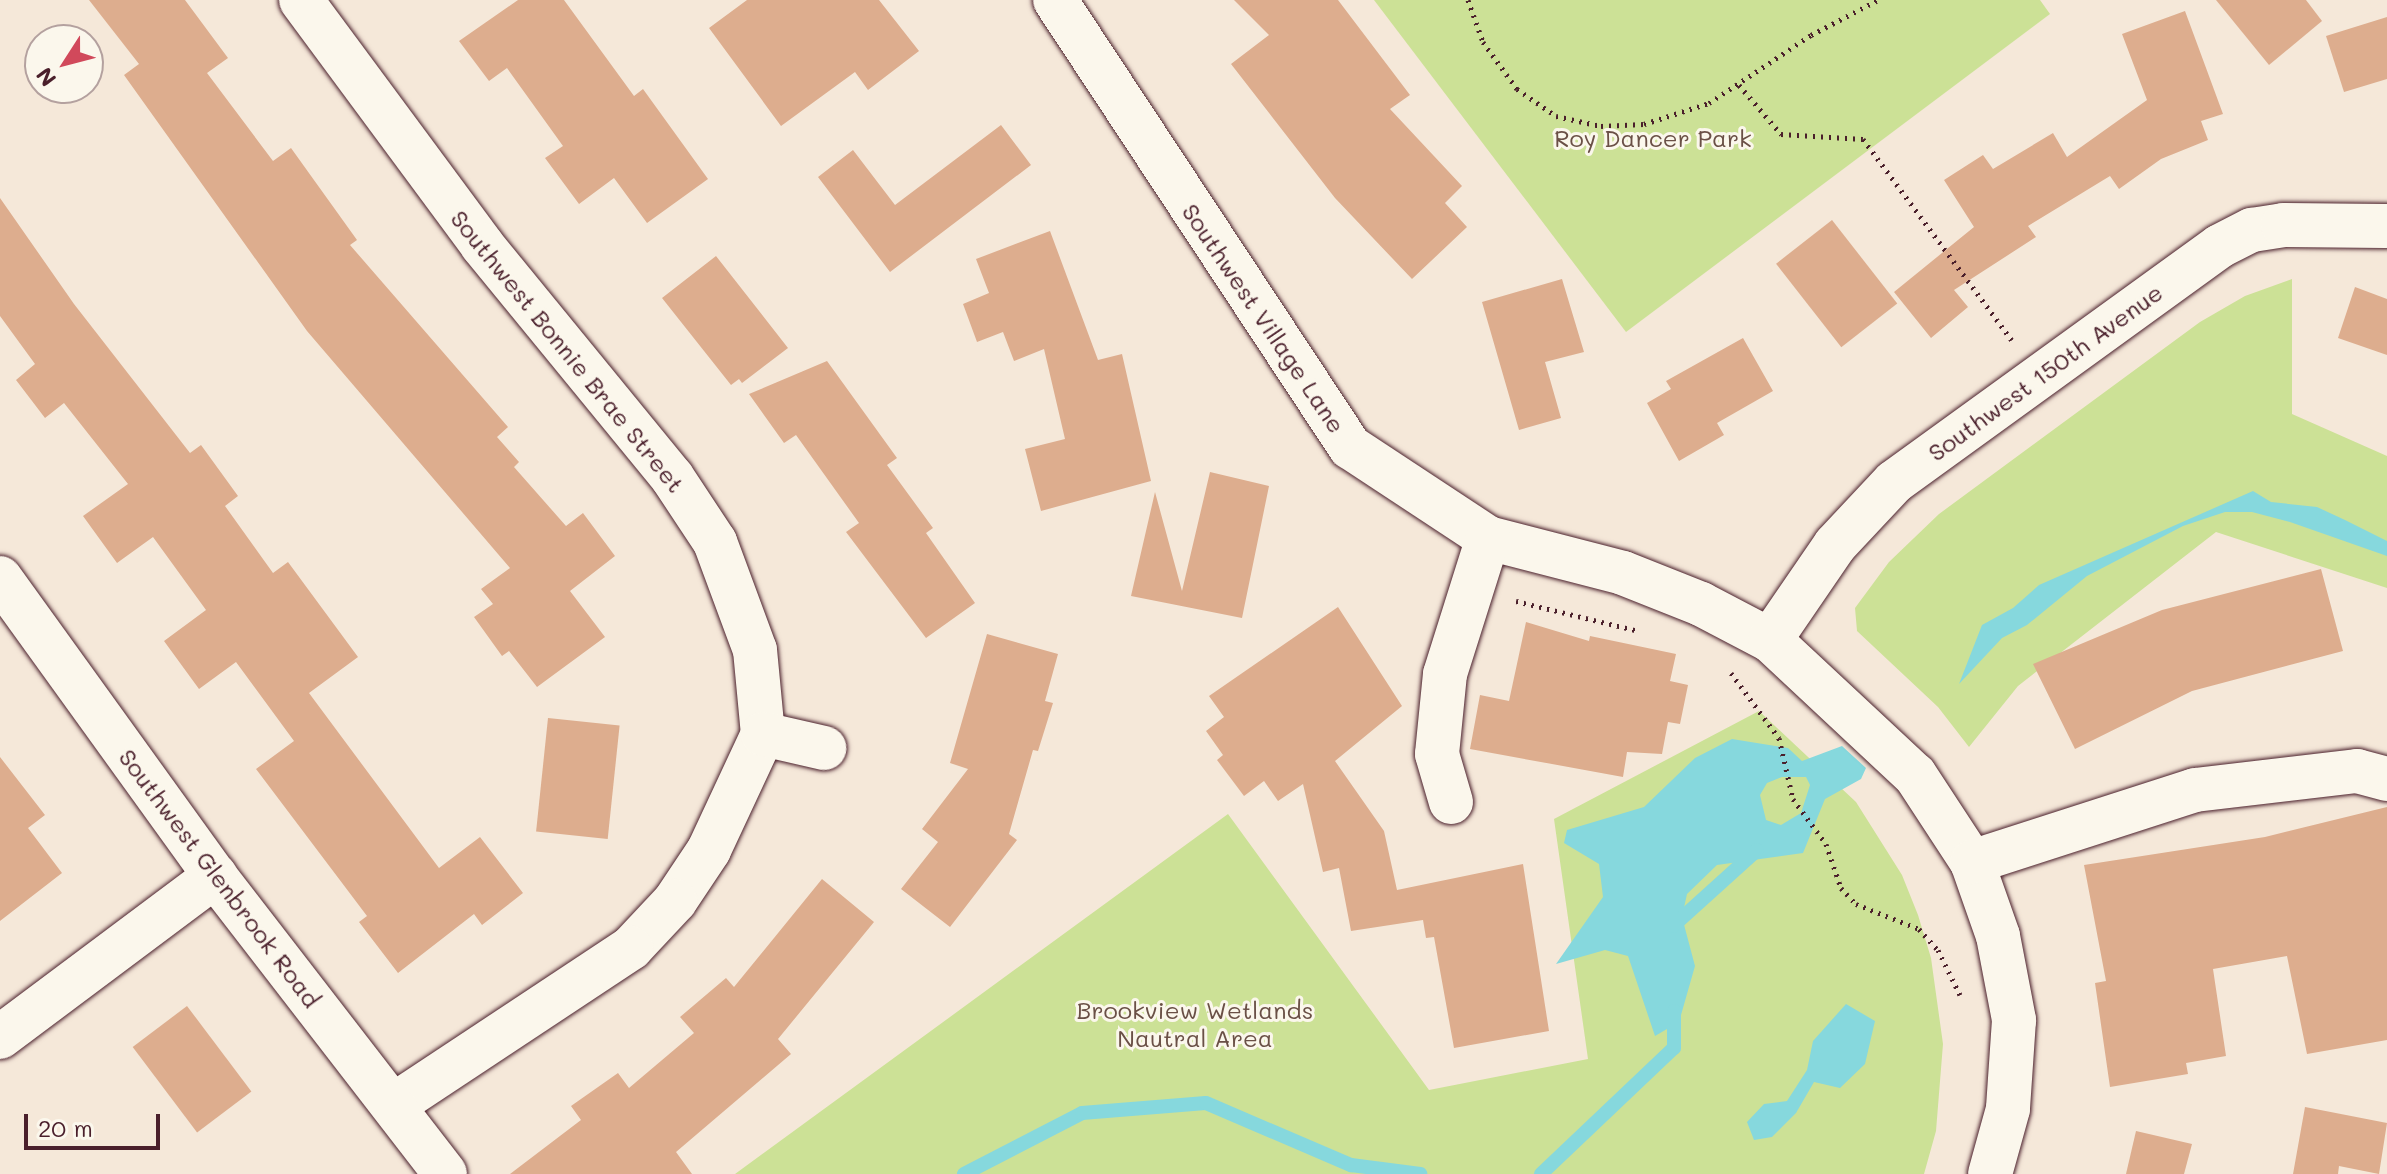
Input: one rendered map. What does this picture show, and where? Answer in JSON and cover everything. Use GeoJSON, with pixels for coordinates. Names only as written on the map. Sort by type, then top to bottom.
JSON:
{"type":"FeatureCollection","features":[{"type":"Feature","properties":{"kind":"street","name":"Southwest Bonnie Brae Street"},"geometry":{"type":"LineString","coordinates":[[301,0],[482,245],[672,477],[715,542],[755,650],[763,734]]}},
{"type":"Feature","properties":{"kind":"street","name":"Southwest Village Lane"},"geometry":{"type":"LineString","coordinates":[[1055,0],[1350,447],[1488,538],[1623,573],[1701,604],[1770,640],[1915,775],[1972,862],[1998,936],[2014,1020],[2008,1109],[1990,1174]]}},
{"type":"Feature","properties":{"kind":"street","name":"Southwest 150th Avenue"},"geometry":{"type":"LineString","coordinates":[[1770,640],[1835,545],[1894,482],[2220,246],[2252,230],[2328,223],[2387,226]]}},
{"type":"Feature","properties":{"kind":"street"},"geometry":{"type":"LineString","coordinates":[[1451,802],[1437,754],[1445,674],[1471,581],[1488,538]]}},
{"type":"Feature","properties":{"kind":"street","name":"Southwest Glenbrook Road"},"geometry":{"type":"LineString","coordinates":[[0,578],[215,876],[395,1104],[445,1174]]}},
{"type":"Feature","properties":{"kind":"street"},"geometry":{"type":"LineString","coordinates":[[395,1104],[631,948],[675,901],[709,850],[763,734],[824,748]]}},
{"type":"Feature","properties":{"kind":"street"},"geometry":{"type":"LineString","coordinates":[[1972,862],[2195,790],[2357,771],[2387,779]]}},
{"type":"Feature","properties":{"kind":"street"},"geometry":{"type":"LineString","coordinates":[[0,1037],[215,876]]}},
{"type":"Feature","properties":{"kind":"path"},"geometry":{"type":"LineString","coordinates":[[1468,0],[1499,69],[1556,116],[1601,126],[1644,124],[1709,103],[1811,35],[1878,0]]}},
{"type":"Feature","properties":{"kind":"path"},"geometry":{"type":"LineString","coordinates":[[1739,85],[1781,134],[1863,139],[2039,377]]}},
{"type":"Feature","properties":{"kind":"path"},"geometry":{"type":"LineString","coordinates":[[1471,581],[1513,600],[1649,634]]}},
{"type":"Feature","properties":{"kind":"path"},"geometry":{"type":"LineString","coordinates":[[1724,665],[1779,738],[1793,799],[1826,844],[1841,888],[1856,904],[1919,929],[1938,950],[1962,1005]]}},
{"type":"Feature","properties":{"kind":"green space","name":"Roy Dancer Park"},"geometry":{"type":"Polygon","coordinates":[[[1374,0],[2040,0],[2050,14],[1626,332],[1374,0]]]}},
{"type":"Feature","properties":{"kind":"green space"},"geometry":{"type":"Polygon","coordinates":[[[2292,279],[2292,414],[2387,456],[2387,588],[2216,532],[2018,686],[1969,747],[1938,707],[1857,631],[1855,608],[1889,562],[1939,514],[2200,322],[2245,296],[2292,279]]]}},
{"type":"Feature","properties":{"kind":"green space","name":"Brookview Wetlands Nautral Area"},"geometry":{"type":"Polygon","coordinates":[[[1759,711],[1856,802],[1902,875],[1918,915],[1931,958],[1943,1044],[1936,1131],[1924,1174],[735,1174],[1228,814],[1429,1090],[1588,1059],[1554,819],[1759,711]]]}},
{"type":"Feature","properties":{"kind":"water"},"geometry":{"type":"Polygon","coordinates":[[[2253,491],[2271,502],[2317,507],[2345,520],[2387,541],[2387,556],[2290,522],[2252,512],[2225,512],[2183,526],[2087,576],[2027,625],[2002,638],[1959,684],[1982,625],[2013,608],[2039,585],[2253,491]]]}},
{"type":"Feature","properties":{"kind":"water"},"geometry":{"type":"Polygon","coordinates":[[[1732,739],[1788,748],[1802,761],[1842,746],[1866,768],[1861,779],[1825,799],[1803,853],[1717,865],[1687,894],[1682,917],[1695,966],[1679,1022],[1655,1036],[1628,956],[1605,950],[1556,964],[1603,897],[1599,864],[1564,843],[1567,830],[1644,807],[1695,758],[1732,739]],[[1782,777],[1767,783],[1760,795],[1766,820],[1781,825],[1801,813],[1810,785],[1806,777],[1782,777]]]}},
{"type":"Feature","properties":{"kind":"water"},"geometry":{"type":"Polygon","coordinates":[[[1846,1004],[1875,1021],[1865,1064],[1840,1088],[1814,1082],[1796,1113],[1772,1137],[1754,1140],[1747,1122],[1764,1104],[1787,1101],[1807,1070],[1813,1041],[1846,1004]]]}},
{"type":"Feature","properties":{"kind":"building"},"geometry":{"type":"Polygon","coordinates":[[[89,0],[185,0],[228,58],[207,73],[273,161],[291,148],[357,240],[350,245],[508,427],[497,437],[519,462],[514,467],[566,526],[583,513],[615,556],[570,591],[605,637],[537,687],[509,651],[502,656],[474,617],[493,604],[481,589],[510,568],[307,331],[124,75],[139,64],[89,0]]]}},
{"type":"Feature","properties":{"kind":"building"},"geometry":{"type":"Polygon","coordinates":[[[518,0],[564,0],[634,96],[643,89],[708,179],[647,223],[614,178],[579,204],[545,158],[563,146],[507,68],[489,81],[459,41],[518,0]]]}},
{"type":"Feature","properties":{"kind":"building"},"geometry":{"type":"Polygon","coordinates":[[[747,0],[879,0],[919,51],[868,90],[855,72],[781,126],[709,28],[747,0]]]}},
{"type":"Feature","properties":{"kind":"building"},"geometry":{"type":"Polygon","coordinates":[[[1234,0],[1338,0],[1410,95],[1390,109],[1462,186],[1445,203],[1467,227],[1412,279],[1335,198],[1231,64],[1269,35],[1234,0]]]}},
{"type":"Feature","properties":{"kind":"building"},"geometry":{"type":"Polygon","coordinates":[[[2216,0],[2306,0],[2322,21],[2269,65],[2216,0]]]}},
{"type":"Feature","properties":{"kind":"building"},"geometry":{"type":"Polygon","coordinates":[[[2185,11],[2223,114],[2201,121],[2208,140],[2161,159],[2119,189],[2110,176],[2028,226],[2036,237],[1954,290],[1968,307],[1931,338],[1894,292],[1974,227],[1944,180],[1983,155],[1993,169],[2053,133],[2067,157],[2147,100],[2122,34],[2185,11]]]}},
{"type":"Feature","properties":{"kind":"building"},"geometry":{"type":"Polygon","coordinates":[[[2387,17],[2387,79],[2344,92],[2326,36],[2387,17]]]}},
{"type":"Feature","properties":{"kind":"building"},"geometry":{"type":"Polygon","coordinates":[[[1001,125],[1031,165],[890,272],[818,177],[853,150],[895,205],[1001,125]]]}},
{"type":"Feature","properties":{"kind":"building"},"geometry":{"type":"Polygon","coordinates":[[[0,198],[74,304],[190,453],[201,445],[238,496],[225,506],[273,573],[288,562],[358,657],[309,693],[439,868],[480,837],[523,893],[482,925],[474,914],[398,973],[359,922],[367,916],[256,769],[294,741],[236,662],[199,689],[164,641],[206,610],[153,537],[117,563],[83,516],[128,484],[64,403],[45,418],[16,380],[35,364],[0,316],[0,198]]]}},
{"type":"Feature","properties":{"kind":"building"},"geometry":{"type":"Polygon","coordinates":[[[1832,220],[1897,304],[1841,347],[1776,264],[1832,220]]]}},
{"type":"Feature","properties":{"kind":"building"},"geometry":{"type":"Polygon","coordinates":[[[1050,231],[1098,360],[1122,354],[1151,481],[1041,511],[1025,449],[1065,439],[1044,349],[1014,361],[1003,332],[977,342],[963,304],[989,293],[976,259],[1050,231]]]}},
{"type":"Feature","properties":{"kind":"building"},"geometry":{"type":"Polygon","coordinates":[[[716,256],[788,348],[742,383],[739,379],[731,385],[662,298],[716,256]]]}},
{"type":"Feature","properties":{"kind":"building"},"geometry":{"type":"Polygon","coordinates":[[[1562,279],[1584,352],[1545,362],[1561,418],[1519,430],[1482,302],[1562,279]]]}},
{"type":"Feature","properties":{"kind":"building"},"geometry":{"type":"Polygon","coordinates":[[[2355,287],[2387,299],[2387,355],[2338,338],[2355,287]]]}},
{"type":"Feature","properties":{"kind":"building"},"geometry":{"type":"Polygon","coordinates":[[[1743,338],[1773,391],[1717,423],[1724,435],[1679,461],[1647,403],[1671,389],[1666,381],[1743,338]]]}},
{"type":"Feature","properties":{"kind":"building"},"geometry":{"type":"Polygon","coordinates":[[[827,361],[897,458],[887,465],[933,528],[926,533],[975,603],[926,638],[846,532],[859,523],[796,435],[784,443],[749,394],[827,361]]]}},
{"type":"Feature","properties":{"kind":"building"},"geometry":{"type":"Polygon","coordinates":[[[1210,472],[1269,486],[1242,618],[1131,596],[1155,492],[1182,591],[1210,472]]]}},
{"type":"Feature","properties":{"kind":"building"},"geometry":{"type":"Polygon","coordinates":[[[2321,569],[2343,651],[2192,691],[2075,749],[2033,664],[2162,610],[2321,569]]]}},
{"type":"Feature","properties":{"kind":"building"},"geometry":{"type":"Polygon","coordinates":[[[1338,607],[1402,706],[1335,761],[1384,831],[1397,890],[1523,864],[1549,1031],[1454,1048],[1434,937],[1426,938],[1423,920],[1351,931],[1339,868],[1323,872],[1303,784],[1278,801],[1264,781],[1244,796],[1217,760],[1223,755],[1206,731],[1224,717],[1209,696],[1338,607]]]}},
{"type":"Feature","properties":{"kind":"building"},"geometry":{"type":"Polygon","coordinates":[[[1526,622],[1589,641],[1590,636],[1676,654],[1670,681],[1688,685],[1680,724],[1668,722],[1662,754],[1627,752],[1623,777],[1470,749],[1480,695],[1509,701],[1526,622]]]}},
{"type":"Feature","properties":{"kind":"building"},"geometry":{"type":"Polygon","coordinates":[[[987,634],[1058,654],[1045,701],[1053,703],[1038,751],[1033,750],[1009,834],[1017,840],[950,927],[901,889],[938,842],[922,829],[968,769],[950,763],[987,634]]]}},
{"type":"Feature","properties":{"kind":"building"},"geometry":{"type":"Polygon","coordinates":[[[548,718],[620,726],[608,839],[536,831],[548,718]]]}},
{"type":"Feature","properties":{"kind":"building"},"geometry":{"type":"Polygon","coordinates":[[[0,757],[45,815],[28,828],[62,873],[0,921],[0,757]]]}},
{"type":"Feature","properties":{"kind":"building"},"geometry":{"type":"Polygon","coordinates":[[[2387,807],[2387,1040],[2307,1054],[2287,956],[2213,969],[2226,1056],[2186,1063],[2188,1074],[2110,1087],[2095,983],[2106,981],[2084,865],[2265,837],[2387,807]]]}},
{"type":"Feature","properties":{"kind":"building"},"geometry":{"type":"Polygon","coordinates":[[[822,879],[874,922],[778,1039],[791,1054],[676,1152],[692,1174],[510,1174],[581,1120],[571,1106],[618,1073],[629,1088],[694,1033],[680,1017],[726,978],[734,987],[822,879]]]}},
{"type":"Feature","properties":{"kind":"building"},"geometry":{"type":"Polygon","coordinates":[[[187,1006],[251,1091],[197,1132],[133,1047],[187,1006]]]}},
{"type":"Feature","properties":{"kind":"building"},"geometry":{"type":"Polygon","coordinates":[[[2305,1107],[2387,1123],[2379,1174],[2339,1166],[2338,1174],[2293,1174],[2305,1107]]]}},
{"type":"Feature","properties":{"kind":"building"},"geometry":{"type":"Polygon","coordinates":[[[2136,1131],[2192,1144],[2184,1174],[2126,1174],[2136,1131]]]}},
{"type":"Feature","properties":{"kind":"waterway"},"geometry":{"type":"LineString","coordinates":[[1673,926],[1757,850]]}},
{"type":"Feature","properties":{"kind":"waterway"},"geometry":{"type":"LineString","coordinates":[[1541,1174],[1674,1048],[1674,1011]]}},
{"type":"Feature","properties":{"kind":"waterway"},"geometry":{"type":"LineString","coordinates":[[964,1174],[1082,1113],[1206,1103],[1351,1165],[1420,1174]]}}]}
